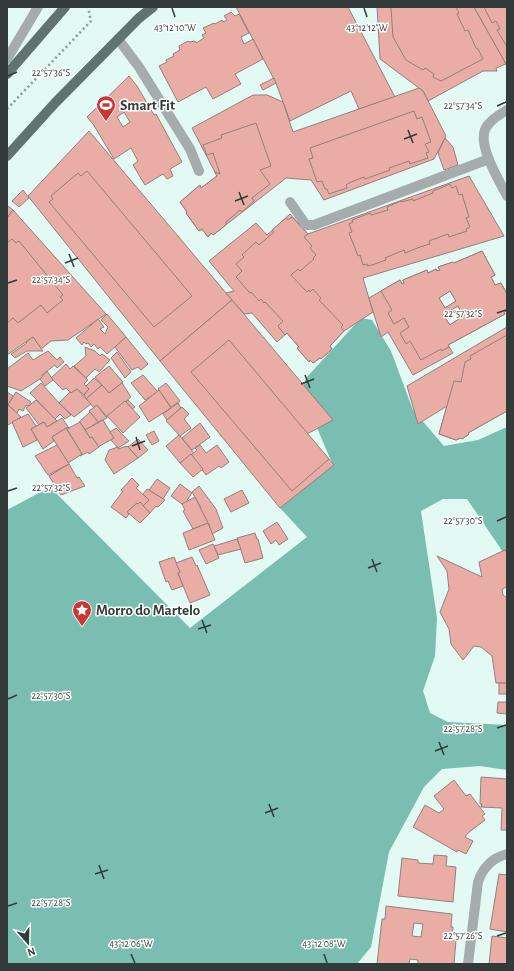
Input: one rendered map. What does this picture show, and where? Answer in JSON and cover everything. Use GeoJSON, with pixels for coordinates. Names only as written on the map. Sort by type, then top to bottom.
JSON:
{"type":"FeatureCollection","features":[{"type":"Feature","properties":{"kind":"main road"},"geometry":{"type":"LineString","coordinates":[[7,74],[65,7]]}},
{"type":"Feature","properties":{"kind":"main road"},"geometry":{"type":"LineString","coordinates":[[139,18],[142,7]]}},
{"type":"Feature","properties":{"kind":"main road"},"geometry":{"type":"LineString","coordinates":[[7,156],[55,103],[139,18],[153,7]]}},
{"type":"Feature","properties":{"kind":"street"},"geometry":{"type":"LineString","coordinates":[[7,59],[38,7]]}},
{"type":"Feature","properties":{"kind":"street"},"geometry":{"type":"LineString","coordinates":[[118,39],[139,67],[190,149],[199,171]]}},
{"type":"Feature","properties":{"kind":"street"},"geometry":{"type":"LineString","coordinates":[[507,110],[492,120],[486,126],[483,134],[489,159],[507,196]]}},
{"type":"Feature","properties":{"kind":"street"},"geometry":{"type":"LineString","coordinates":[[290,202],[306,225],[314,225],[489,159]]}},
{"type":"Feature","properties":{"kind":"street"},"geometry":{"type":"LineString","coordinates":[[468,964],[478,882],[482,872],[497,857],[507,854]]}},
{"type":"Feature","properties":{"kind":"path"},"geometry":{"type":"LineString","coordinates":[[7,109],[91,21],[88,7]]}},
{"type":"Feature","properties":{"kind":"green space"},"geometry":{"type":"Polygon","coordinates":[[[361,318],[372,320],[391,351],[413,410],[444,446],[478,440],[507,427],[507,558],[467,499],[443,499],[421,511],[437,618],[435,656],[423,691],[430,713],[448,722],[507,725],[507,770],[480,766],[442,769],[424,787],[389,852],[371,947],[357,964],[7,964],[7,510],[50,487],[190,628],[307,537],[280,508],[332,463],[303,395],[304,383],[307,377],[361,318]]]}},
{"type":"Feature","properties":{"kind":"building"},"geometry":{"type":"Polygon","coordinates":[[[236,7],[348,7],[395,97],[359,109],[351,91],[290,121],[276,83],[236,7]]]}},
{"type":"Feature","properties":{"kind":"building"},"geometry":{"type":"Polygon","coordinates":[[[377,7],[474,7],[506,64],[496,68],[497,71],[483,71],[428,101],[423,91],[380,59],[377,7]]]}},
{"type":"Feature","properties":{"kind":"building"},"geometry":{"type":"Polygon","coordinates":[[[456,7],[459,13],[457,14],[465,31],[468,30],[483,59],[441,81],[433,77],[434,74],[425,68],[423,70],[406,60],[393,37],[391,8],[456,7]]]}},
{"type":"Feature","properties":{"kind":"building"},"geometry":{"type":"Polygon","coordinates":[[[474,7],[507,7],[506,64],[474,7]]]}},
{"type":"Feature","properties":{"kind":"building"},"geometry":{"type":"Polygon","coordinates":[[[484,7],[507,7],[507,47],[497,30],[500,29],[496,21],[492,23],[484,7]]]}},
{"type":"Feature","properties":{"kind":"building"},"geometry":{"type":"Polygon","coordinates":[[[231,12],[235,16],[239,14],[249,33],[241,37],[244,44],[253,39],[263,59],[235,74],[241,84],[213,99],[206,87],[178,102],[159,66],[167,62],[166,60],[174,56],[173,54],[180,50],[179,46],[188,41],[195,41],[196,43],[204,38],[202,35],[206,33],[203,28],[222,20],[223,22],[227,20],[224,16],[231,12]]]}},
{"type":"Feature","properties":{"kind":"building"},"geometry":{"type":"Polygon","coordinates":[[[129,76],[137,86],[154,115],[156,114],[182,162],[170,169],[173,176],[167,179],[163,174],[145,185],[133,165],[138,161],[131,148],[114,159],[93,124],[87,117],[129,76]],[[124,112],[117,117],[123,127],[130,122],[124,112]]]}},
{"type":"Feature","properties":{"kind":"building"},"geometry":{"type":"Polygon","coordinates":[[[274,78],[276,83],[263,90],[260,85],[274,78]]]}},
{"type":"Feature","properties":{"kind":"building"},"geometry":{"type":"Polygon","coordinates":[[[419,88],[423,91],[446,136],[434,159],[324,200],[311,180],[286,178],[213,235],[211,233],[208,237],[202,229],[199,231],[180,202],[200,185],[201,188],[217,176],[192,128],[253,95],[267,95],[283,102],[293,132],[419,88]]]}},
{"type":"Feature","properties":{"kind":"building"},"geometry":{"type":"Polygon","coordinates":[[[414,111],[417,119],[422,117],[431,142],[425,144],[429,152],[426,153],[428,158],[410,164],[409,161],[365,179],[364,177],[346,185],[347,188],[329,194],[322,181],[317,182],[309,159],[313,158],[310,148],[414,111]]]}},
{"type":"Feature","properties":{"kind":"building"},"geometry":{"type":"Polygon","coordinates":[[[256,123],[271,166],[260,170],[270,184],[252,198],[254,201],[242,212],[240,210],[226,222],[226,225],[213,235],[211,233],[208,237],[202,229],[199,231],[180,202],[200,185],[201,188],[217,176],[215,172],[220,174],[213,153],[207,155],[203,145],[222,138],[221,135],[256,123]]]}},
{"type":"Feature","properties":{"kind":"building"},"geometry":{"type":"Polygon","coordinates":[[[89,131],[232,300],[160,361],[28,196],[89,131]]]}},
{"type":"Feature","properties":{"kind":"building"},"geometry":{"type":"Polygon","coordinates":[[[445,138],[453,147],[458,165],[444,170],[438,153],[445,138]]]}},
{"type":"Feature","properties":{"kind":"building"},"geometry":{"type":"Polygon","coordinates":[[[87,171],[192,296],[154,327],[49,202],[53,199],[51,196],[78,173],[81,176],[87,171]]]}},
{"type":"Feature","properties":{"kind":"building"},"geometry":{"type":"Polygon","coordinates":[[[469,176],[504,236],[363,278],[373,312],[344,331],[330,346],[332,349],[321,359],[320,358],[313,363],[310,360],[309,362],[287,333],[277,342],[252,313],[244,314],[226,293],[234,291],[209,261],[256,223],[267,235],[290,214],[308,234],[469,176]]]}},
{"type":"Feature","properties":{"kind":"building"},"geometry":{"type":"Polygon","coordinates":[[[450,184],[452,188],[456,186],[459,195],[462,194],[469,217],[466,218],[470,227],[466,229],[467,231],[449,237],[448,234],[429,241],[430,244],[405,253],[404,250],[385,258],[386,260],[372,265],[363,265],[360,255],[358,256],[349,233],[352,232],[349,224],[353,222],[352,220],[370,213],[371,215],[388,210],[387,207],[401,201],[413,199],[413,201],[450,184]]]}},
{"type":"Feature","properties":{"kind":"building"},"geometry":{"type":"Polygon","coordinates":[[[23,190],[29,198],[19,207],[12,201],[23,190]]]}},
{"type":"Feature","properties":{"kind":"building"},"geometry":{"type":"Polygon","coordinates":[[[8,206],[13,210],[7,218],[7,207],[8,206]]]}},
{"type":"Feature","properties":{"kind":"building"},"geometry":{"type":"Polygon","coordinates":[[[13,210],[106,314],[68,340],[51,341],[41,349],[33,337],[7,355],[7,218],[13,210]]]}},
{"type":"Feature","properties":{"kind":"building"},"geometry":{"type":"Polygon","coordinates":[[[292,217],[308,234],[304,237],[312,246],[310,248],[316,255],[313,258],[314,259],[300,271],[298,269],[291,275],[307,292],[309,290],[310,292],[313,289],[321,298],[319,300],[343,325],[341,327],[344,331],[330,346],[332,349],[321,359],[320,358],[313,363],[310,360],[309,362],[287,333],[285,335],[278,326],[283,321],[265,302],[264,303],[261,299],[259,301],[251,292],[250,293],[236,277],[242,271],[236,264],[244,257],[242,255],[256,242],[259,245],[274,232],[272,230],[286,218],[288,220],[292,217]]]}},
{"type":"Feature","properties":{"kind":"building"},"geometry":{"type":"Polygon","coordinates":[[[12,239],[16,243],[19,241],[63,295],[60,297],[63,300],[47,313],[41,305],[18,323],[13,318],[7,323],[7,243],[12,239]]]}},
{"type":"Feature","properties":{"kind":"building"},"geometry":{"type":"Polygon","coordinates":[[[482,251],[495,275],[491,277],[495,285],[501,283],[507,294],[507,311],[504,312],[505,314],[448,345],[453,353],[413,375],[388,332],[381,337],[369,298],[400,280],[402,284],[404,283],[403,280],[427,270],[428,273],[436,269],[437,271],[440,270],[438,267],[453,262],[454,263],[482,251]],[[450,291],[439,298],[445,308],[456,301],[450,291]],[[458,306],[443,315],[450,325],[463,316],[458,306]]]}},
{"type":"Feature","properties":{"kind":"building"},"geometry":{"type":"Polygon","coordinates":[[[482,251],[495,275],[491,277],[495,285],[501,283],[507,294],[507,311],[504,312],[505,314],[448,345],[449,347],[442,351],[441,349],[421,360],[410,341],[406,344],[400,333],[409,327],[404,318],[394,324],[388,313],[392,310],[381,291],[400,280],[402,284],[404,283],[403,280],[427,270],[428,273],[436,269],[437,271],[440,270],[438,267],[453,262],[454,263],[482,251]],[[450,291],[439,298],[445,308],[456,301],[450,291]],[[458,306],[443,315],[450,325],[463,316],[458,306]]]}},
{"type":"Feature","properties":{"kind":"building"},"geometry":{"type":"Polygon","coordinates":[[[232,300],[333,420],[307,434],[334,465],[280,508],[160,361],[232,300]]]}},
{"type":"Feature","properties":{"kind":"building"},"geometry":{"type":"Polygon","coordinates":[[[107,314],[126,337],[107,354],[100,347],[98,349],[94,344],[91,347],[88,343],[86,344],[84,342],[82,345],[76,338],[98,319],[104,327],[100,329],[105,334],[108,327],[101,320],[107,314]]]}},
{"type":"Feature","properties":{"kind":"building"},"geometry":{"type":"Polygon","coordinates":[[[507,327],[507,411],[468,433],[469,434],[462,439],[456,440],[439,434],[447,406],[418,424],[407,386],[507,327]]]}},
{"type":"Feature","properties":{"kind":"building"},"geometry":{"type":"Polygon","coordinates":[[[507,335],[507,411],[468,433],[469,434],[462,439],[456,440],[439,434],[454,381],[461,382],[465,362],[471,359],[470,356],[507,335]]]}},
{"type":"Feature","properties":{"kind":"building"},"geometry":{"type":"Polygon","coordinates":[[[33,337],[43,351],[27,351],[15,358],[11,354],[27,343],[26,342],[33,337]]]}},
{"type":"Feature","properties":{"kind":"building"},"geometry":{"type":"Polygon","coordinates":[[[126,337],[148,364],[141,370],[138,367],[132,370],[115,347],[126,337]]]}},
{"type":"Feature","properties":{"kind":"building"},"geometry":{"type":"Polygon","coordinates":[[[229,340],[329,459],[292,491],[191,372],[229,340]]]}},
{"type":"Feature","properties":{"kind":"building"},"geometry":{"type":"Polygon","coordinates":[[[85,347],[95,351],[100,356],[102,354],[110,360],[99,372],[95,369],[86,378],[74,366],[86,356],[85,347]]]}},
{"type":"Feature","properties":{"kind":"building"},"geometry":{"type":"Polygon","coordinates":[[[48,351],[57,360],[60,357],[64,362],[57,368],[55,365],[42,375],[43,377],[21,391],[7,386],[7,369],[28,353],[33,360],[48,351]]]}},
{"type":"Feature","properties":{"kind":"building"},"geometry":{"type":"Polygon","coordinates":[[[117,352],[131,372],[125,378],[111,358],[117,352]]]}},
{"type":"Feature","properties":{"kind":"building"},"geometry":{"type":"Polygon","coordinates":[[[66,364],[70,369],[73,366],[88,380],[84,384],[89,389],[84,395],[77,389],[71,393],[66,388],[63,390],[51,378],[66,364]]]}},
{"type":"Feature","properties":{"kind":"building"},"geometry":{"type":"Polygon","coordinates":[[[109,366],[123,382],[109,393],[95,377],[109,366]]]}},
{"type":"Feature","properties":{"kind":"building"},"geometry":{"type":"Polygon","coordinates":[[[47,371],[53,380],[45,386],[40,379],[47,371]]]}},
{"type":"Feature","properties":{"kind":"building"},"geometry":{"type":"Polygon","coordinates":[[[143,375],[158,392],[145,400],[131,383],[143,375]]]}},
{"type":"Feature","properties":{"kind":"building"},"geometry":{"type":"Polygon","coordinates":[[[94,378],[102,385],[86,399],[84,395],[89,389],[86,386],[94,378]]]}},
{"type":"Feature","properties":{"kind":"building"},"geometry":{"type":"Polygon","coordinates":[[[41,383],[71,415],[65,419],[60,414],[55,419],[30,393],[41,383]]]}},
{"type":"Feature","properties":{"kind":"building"},"geometry":{"type":"Polygon","coordinates":[[[122,383],[131,397],[107,417],[97,405],[94,408],[86,399],[102,385],[109,393],[122,383]]]}},
{"type":"Feature","properties":{"kind":"building"},"geometry":{"type":"Polygon","coordinates":[[[166,383],[180,401],[171,407],[158,389],[166,383]]]}},
{"type":"Feature","properties":{"kind":"building"},"geometry":{"type":"Polygon","coordinates":[[[77,389],[91,404],[74,417],[59,403],[70,392],[71,393],[77,389]]]}},
{"type":"Feature","properties":{"kind":"building"},"geometry":{"type":"Polygon","coordinates":[[[159,390],[171,408],[149,422],[139,406],[159,390]]]}},
{"type":"Feature","properties":{"kind":"building"},"geometry":{"type":"Polygon","coordinates":[[[7,392],[13,396],[8,405],[7,404],[7,392]]]}},
{"type":"Feature","properties":{"kind":"building"},"geometry":{"type":"Polygon","coordinates":[[[16,392],[31,402],[28,406],[26,405],[23,411],[19,409],[17,413],[8,405],[16,392]]]}},
{"type":"Feature","properties":{"kind":"building"},"geometry":{"type":"Polygon","coordinates":[[[36,400],[57,421],[47,427],[44,422],[39,425],[26,408],[36,400]]]}},
{"type":"Feature","properties":{"kind":"building"},"geometry":{"type":"Polygon","coordinates":[[[128,400],[135,407],[132,409],[126,402],[128,400]]]}},
{"type":"Feature","properties":{"kind":"building"},"geometry":{"type":"Polygon","coordinates":[[[125,401],[140,417],[123,433],[107,416],[125,401]]]}},
{"type":"Feature","properties":{"kind":"building"},"geometry":{"type":"Polygon","coordinates":[[[178,403],[181,408],[167,420],[163,414],[178,403]]]}},
{"type":"Feature","properties":{"kind":"building"},"geometry":{"type":"Polygon","coordinates":[[[7,404],[21,417],[8,425],[7,424],[7,404]]]}},
{"type":"Feature","properties":{"kind":"building"},"geometry":{"type":"Polygon","coordinates":[[[97,405],[107,418],[98,422],[89,411],[97,405]]]}},
{"type":"Feature","properties":{"kind":"building"},"geometry":{"type":"Polygon","coordinates":[[[182,407],[189,414],[184,419],[191,428],[180,436],[166,421],[182,407]]]}},
{"type":"Feature","properties":{"kind":"building"},"geometry":{"type":"Polygon","coordinates":[[[90,412],[98,422],[86,430],[79,422],[90,412]]]}},
{"type":"Feature","properties":{"kind":"building"},"geometry":{"type":"Polygon","coordinates":[[[28,414],[36,426],[31,429],[37,440],[23,447],[12,422],[28,414]]]}},
{"type":"Feature","properties":{"kind":"building"},"geometry":{"type":"Polygon","coordinates":[[[62,418],[69,428],[66,428],[52,437],[54,441],[43,449],[31,429],[44,422],[47,427],[62,418]]]}},
{"type":"Feature","properties":{"kind":"building"},"geometry":{"type":"Polygon","coordinates":[[[103,420],[114,438],[98,447],[92,437],[90,438],[85,430],[103,420]]]}},
{"type":"Feature","properties":{"kind":"building"},"geometry":{"type":"Polygon","coordinates":[[[80,422],[90,438],[92,437],[99,447],[89,454],[88,452],[80,456],[82,454],[67,429],[80,422]]]}},
{"type":"Feature","properties":{"kind":"building"},"geometry":{"type":"Polygon","coordinates":[[[200,423],[210,437],[192,450],[182,438],[200,423]]]}},
{"type":"Feature","properties":{"kind":"building"},"geometry":{"type":"Polygon","coordinates":[[[66,428],[82,454],[68,463],[52,437],[66,428]]]}},
{"type":"Feature","properties":{"kind":"building"},"geometry":{"type":"Polygon","coordinates":[[[116,428],[129,441],[118,448],[111,440],[114,438],[110,432],[116,428]]]}},
{"type":"Feature","properties":{"kind":"building"},"geometry":{"type":"Polygon","coordinates":[[[154,431],[159,441],[152,445],[146,435],[154,431]]]}},
{"type":"Feature","properties":{"kind":"building"},"geometry":{"type":"Polygon","coordinates":[[[179,435],[194,453],[180,463],[166,446],[179,435]]]}},
{"type":"Feature","properties":{"kind":"building"},"geometry":{"type":"Polygon","coordinates":[[[138,439],[148,450],[138,458],[128,447],[138,439]]]}},
{"type":"Feature","properties":{"kind":"building"},"geometry":{"type":"Polygon","coordinates":[[[57,445],[69,464],[48,475],[35,456],[57,445]]]}},
{"type":"Feature","properties":{"kind":"building"},"geometry":{"type":"Polygon","coordinates":[[[200,445],[206,453],[217,445],[229,462],[221,468],[219,466],[206,475],[191,455],[197,450],[195,448],[200,445]]]}},
{"type":"Feature","properties":{"kind":"building"},"geometry":{"type":"Polygon","coordinates":[[[127,446],[138,458],[114,474],[105,460],[109,450],[127,446]]]}},
{"type":"Feature","properties":{"kind":"building"},"geometry":{"type":"Polygon","coordinates":[[[191,454],[203,469],[193,477],[180,463],[191,454]]]}},
{"type":"Feature","properties":{"kind":"building"},"geometry":{"type":"Polygon","coordinates":[[[69,464],[77,478],[79,477],[85,486],[61,495],[49,476],[69,464]]]}},
{"type":"Feature","properties":{"kind":"building"},"geometry":{"type":"Polygon","coordinates":[[[132,478],[139,485],[136,488],[149,500],[143,506],[140,502],[138,504],[137,503],[127,512],[129,514],[126,518],[111,507],[123,491],[121,490],[132,478]]]}},
{"type":"Feature","properties":{"kind":"building"},"geometry":{"type":"Polygon","coordinates":[[[157,479],[170,488],[163,499],[149,490],[157,479]]]}},
{"type":"Feature","properties":{"kind":"building"},"geometry":{"type":"Polygon","coordinates":[[[180,484],[192,493],[186,502],[182,504],[171,496],[180,484]]]}},
{"type":"Feature","properties":{"kind":"building"},"geometry":{"type":"Polygon","coordinates":[[[199,486],[216,509],[223,528],[212,534],[201,508],[192,492],[199,486]]]}},
{"type":"Feature","properties":{"kind":"building"},"geometry":{"type":"Polygon","coordinates":[[[147,489],[165,500],[158,507],[156,506],[150,513],[143,506],[149,500],[143,494],[147,489]]]}},
{"type":"Feature","properties":{"kind":"building"},"geometry":{"type":"Polygon","coordinates":[[[242,490],[249,503],[231,512],[224,499],[242,490]]]}},
{"type":"Feature","properties":{"kind":"building"},"geometry":{"type":"Polygon","coordinates":[[[195,497],[208,523],[193,529],[183,511],[185,510],[182,504],[195,497]]]}},
{"type":"Feature","properties":{"kind":"building"},"geometry":{"type":"Polygon","coordinates":[[[140,502],[150,513],[140,523],[127,512],[140,502]]]}},
{"type":"Feature","properties":{"kind":"building"},"geometry":{"type":"Polygon","coordinates":[[[277,522],[288,539],[279,545],[276,540],[271,544],[263,531],[277,522]]]}},
{"type":"Feature","properties":{"kind":"building"},"geometry":{"type":"Polygon","coordinates":[[[208,523],[215,540],[189,550],[183,533],[208,523]]]}},
{"type":"Feature","properties":{"kind":"building"},"geometry":{"type":"Polygon","coordinates":[[[255,533],[263,558],[245,563],[237,538],[255,533]]]}},
{"type":"Feature","properties":{"kind":"building"},"geometry":{"type":"Polygon","coordinates":[[[237,539],[241,549],[218,555],[214,546],[237,539]]]}},
{"type":"Feature","properties":{"kind":"building"},"geometry":{"type":"Polygon","coordinates":[[[213,544],[219,558],[206,564],[199,550],[213,544]]]}},
{"type":"Feature","properties":{"kind":"building"},"geometry":{"type":"Polygon","coordinates":[[[505,550],[507,554],[507,587],[502,589],[503,595],[507,598],[507,683],[496,683],[492,656],[481,647],[474,646],[463,660],[451,644],[449,629],[440,612],[449,589],[447,571],[437,556],[482,577],[479,562],[505,550]]]}},
{"type":"Feature","properties":{"kind":"building"},"geometry":{"type":"Polygon","coordinates":[[[174,557],[180,572],[178,573],[183,586],[172,590],[168,581],[166,582],[159,562],[174,557]]]}},
{"type":"Feature","properties":{"kind":"building"},"geometry":{"type":"Polygon","coordinates":[[[192,557],[210,595],[190,603],[178,573],[180,572],[176,563],[192,557]]]}},
{"type":"Feature","properties":{"kind":"building"},"geometry":{"type":"Polygon","coordinates":[[[499,683],[507,683],[507,694],[499,694],[499,683]]]}},
{"type":"Feature","properties":{"kind":"building"},"geometry":{"type":"Polygon","coordinates":[[[498,702],[507,702],[507,714],[497,713],[498,702]]]}},
{"type":"Feature","properties":{"kind":"building"},"geometry":{"type":"Polygon","coordinates":[[[481,777],[507,779],[507,830],[501,830],[502,808],[481,807],[481,777]]]}},
{"type":"Feature","properties":{"kind":"building"},"geometry":{"type":"Polygon","coordinates":[[[454,780],[466,796],[470,794],[485,814],[482,816],[485,820],[465,837],[473,841],[466,854],[458,850],[457,852],[413,827],[425,805],[439,813],[444,809],[434,796],[454,780]]]}},
{"type":"Feature","properties":{"kind":"building"},"geometry":{"type":"Polygon","coordinates":[[[434,855],[447,856],[446,866],[456,867],[453,902],[398,896],[402,858],[418,860],[418,863],[433,864],[434,855]]]}},
{"type":"Feature","properties":{"kind":"building"},"geometry":{"type":"Polygon","coordinates":[[[499,874],[507,875],[507,932],[490,929],[499,874]]]}},
{"type":"Feature","properties":{"kind":"building"},"geometry":{"type":"Polygon","coordinates":[[[386,906],[452,914],[452,940],[456,940],[454,964],[418,964],[418,960],[410,959],[409,964],[377,964],[382,919],[385,919],[386,906]],[[414,923],[412,936],[421,937],[423,924],[414,923]]]}},
{"type":"Feature","properties":{"kind":"building"},"geometry":{"type":"Polygon","coordinates":[[[492,936],[507,938],[507,964],[489,964],[492,936]]]}},
{"type":"Feature","properties":{"kind":"place","name":"Smart Fit"},"geometry":{"type":"Point","coordinates":[106,122]}},
{"type":"Feature","properties":{"kind":"place","name":"Morro do Martelo"},"geometry":{"type":"Point","coordinates":[82,627]}}]}
